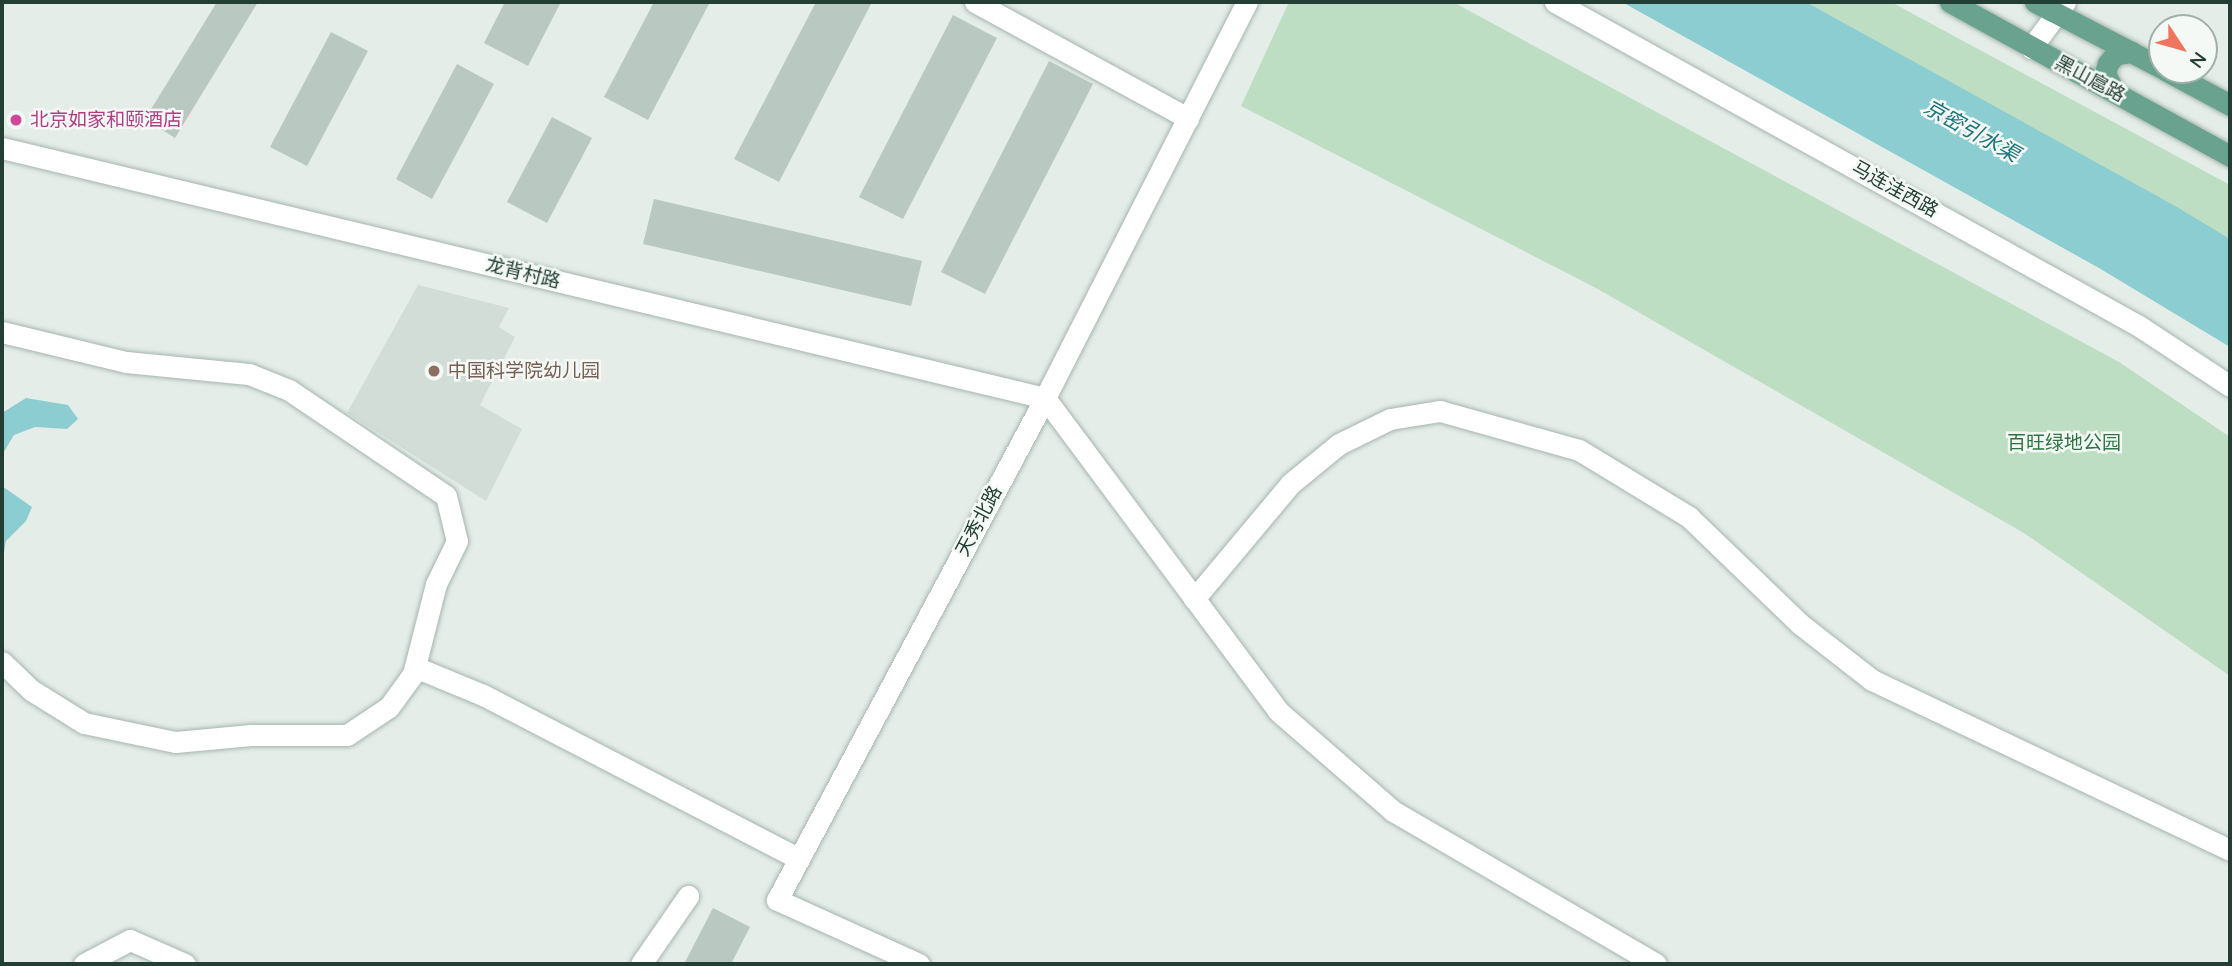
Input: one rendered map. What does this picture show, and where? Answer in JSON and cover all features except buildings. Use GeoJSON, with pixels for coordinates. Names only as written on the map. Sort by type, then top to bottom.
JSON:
{"type":"FeatureCollection","features":[{"type":"Feature","properties":{"kind":"main road","name":"黑山扈路"},"geometry":{"type":"LineString","coordinates":[[1950,2],[2230,156]]}},
{"type":"Feature","properties":{"kind":"main road"},"geometry":{"type":"LineString","coordinates":[[2035,2],[2060,7],[2148,60]]}},
{"type":"Feature","properties":{"kind":"main road"},"geometry":{"type":"LineString","coordinates":[[2114,91],[2105,73],[2108,63],[2116,54],[2132,52]]}},
{"type":"Feature","properties":{"kind":"main road"},"geometry":{"type":"LineString","coordinates":[[2192,84],[2230,105]]}},
{"type":"Feature","properties":{"kind":"street"},"geometry":{"type":"LineString","coordinates":[[975,2],[1188,118]]}},
{"type":"Feature","properties":{"kind":"street","name":"天秀北路"},"geometry":{"type":"LineString","coordinates":[[919,964],[777,900],[1045,398],[1247,2]]}},
{"type":"Feature","properties":{"kind":"street","name":"马连洼西路"},"geometry":{"type":"LineString","coordinates":[[1555,2],[2115,312],[2230,386]]}},
{"type":"Feature","properties":{"kind":"street"},"geometry":{"type":"LineString","coordinates":[[2031,48],[2060,7]]}},
{"type":"Feature","properties":{"kind":"street","name":"龙背村路"},"geometry":{"type":"LineString","coordinates":[[2,148],[1045,398]]}},
{"type":"Feature","properties":{"kind":"street"},"geometry":{"type":"LineString","coordinates":[[2,332],[126,362],[249,374],[289,390],[446,496],[457,541],[436,583],[415,667],[389,707],[347,735],[251,735],[175,742],[84,723],[31,690],[2,662]]}},
{"type":"Feature","properties":{"kind":"street"},"geometry":{"type":"LineString","coordinates":[[1045,398],[1278,711],[1393,811],[1656,964]]}},
{"type":"Feature","properties":{"kind":"street"},"geometry":{"type":"LineString","coordinates":[[1194,599],[1290,484],[1339,444],[1390,419],[1440,411],[1579,450],[1689,517],[1800,624],[1872,680],[2230,850]]}},
{"type":"Feature","properties":{"kind":"street"},"geometry":{"type":"LineString","coordinates":[[415,667],[483,695],[799,859]]}},
{"type":"Feature","properties":{"kind":"street"},"geometry":{"type":"LineString","coordinates":[[641,964],[688,896]]}},
{"type":"Feature","properties":{"kind":"street"},"geometry":{"type":"LineString","coordinates":[[84,964],[130,940],[185,964]]}},
{"type":"Feature","properties":{"kind":"shaded area","name":"中国科学院幼儿园"},"geometry":{"type":"Polygon","coordinates":[[[418,285],[509,308],[499,327],[515,337],[480,405],[522,429],[486,501],[347,413],[418,285]]]}},
{"type":"Feature","properties":{"kind":"green space","name":"百旺绿地公园"},"geometry":{"type":"Polygon","coordinates":[[[1289,2],[1453,2],[2119,362],[2230,437],[2230,676],[2024,533],[1596,288],[1241,106],[1289,2]]]}},
{"type":"Feature","properties":{"kind":"green space"},"geometry":{"type":"Polygon","coordinates":[[[1806,2],[1891,2],[2230,185],[2230,239],[1806,2]]]}},
{"type":"Feature","properties":{"kind":"water","name":"京密引水渠"},"geometry":{"type":"Polygon","coordinates":[[[1622,2],[1806,2],[2177,207],[2230,239],[2230,347],[2099,268],[1622,2]]]}},
{"type":"Feature","properties":{"kind":"water"},"geometry":{"type":"Polygon","coordinates":[[[26,398],[68,405],[78,419],[67,429],[35,427],[14,435],[2,455],[2,413],[26,398]]]}},
{"type":"Feature","properties":{"kind":"water"},"geometry":{"type":"Polygon","coordinates":[[[2,486],[32,507],[26,521],[6,541],[2,563],[2,486]]]}},
{"type":"Feature","properties":{"kind":"place","name":"北京如家和颐酒店"},"geometry":{"type":"Point","coordinates":[16,120]}},
{"type":"Feature","properties":{"kind":"place","name":"中国科学院幼儿园"},"geometry":{"type":"Point","coordinates":[434,371]}}]}
